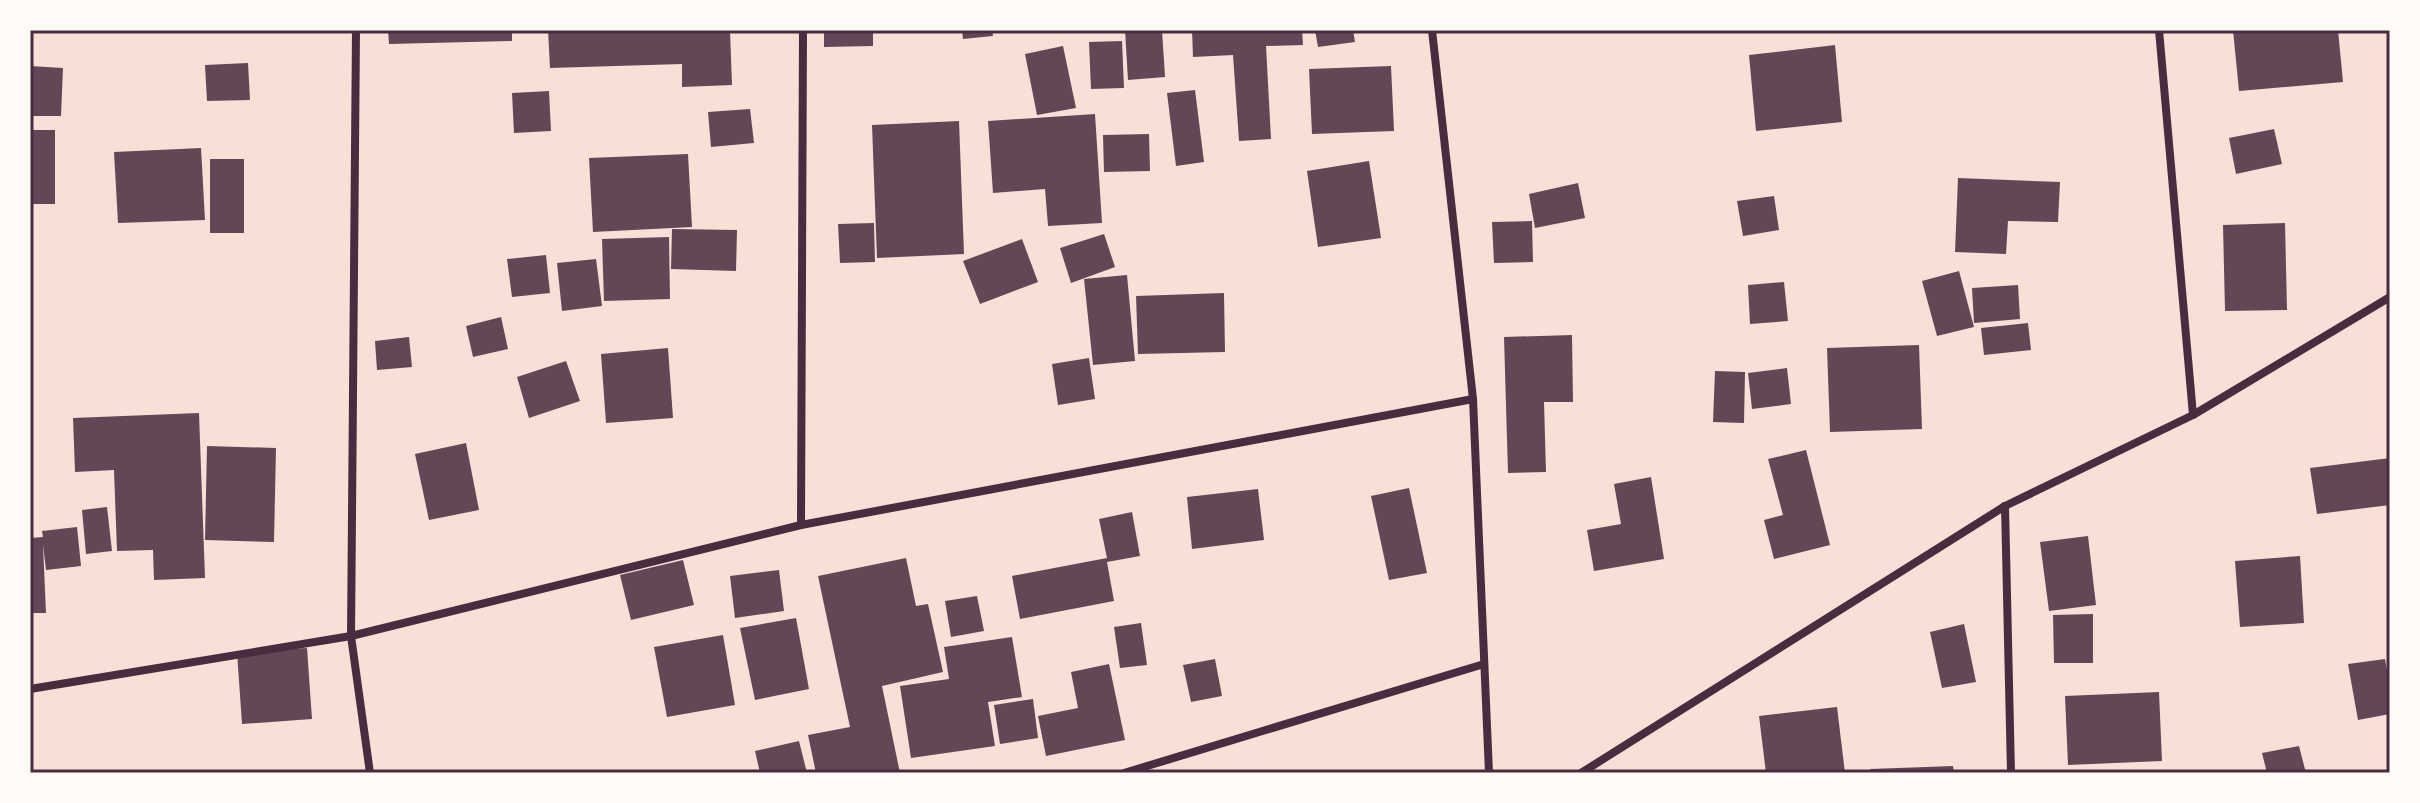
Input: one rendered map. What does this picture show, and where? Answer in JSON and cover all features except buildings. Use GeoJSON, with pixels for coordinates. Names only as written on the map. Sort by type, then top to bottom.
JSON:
{"type":"FeatureCollection","features":[{"type":"Feature","properties":{"kind":"street"},"geometry":{"type":"LineString","coordinates":[[356,30],[351,636],[370,773]]}},
{"type":"Feature","properties":{"kind":"street"},"geometry":{"type":"LineString","coordinates":[[801,525],[803,30]]}},
{"type":"Feature","properties":{"kind":"street"},"geometry":{"type":"LineString","coordinates":[[1432,30],[1473,399],[1489,773]]}},
{"type":"Feature","properties":{"kind":"street"},"geometry":{"type":"LineString","coordinates":[[2159,30],[2193,415]]}},
{"type":"Feature","properties":{"kind":"street"},"geometry":{"type":"LineString","coordinates":[[1581,773],[2005,506],[2193,415],[2390,297]]}},
{"type":"Feature","properties":{"kind":"street"},"geometry":{"type":"LineString","coordinates":[[30,689],[351,636],[801,525],[1473,399]]}},
{"type":"Feature","properties":{"kind":"street"},"geometry":{"type":"LineString","coordinates":[[2005,506],[2011,773]]}},
{"type":"Feature","properties":{"kind":"street"},"geometry":{"type":"LineString","coordinates":[[1124,773],[1484,664]]}}]}
